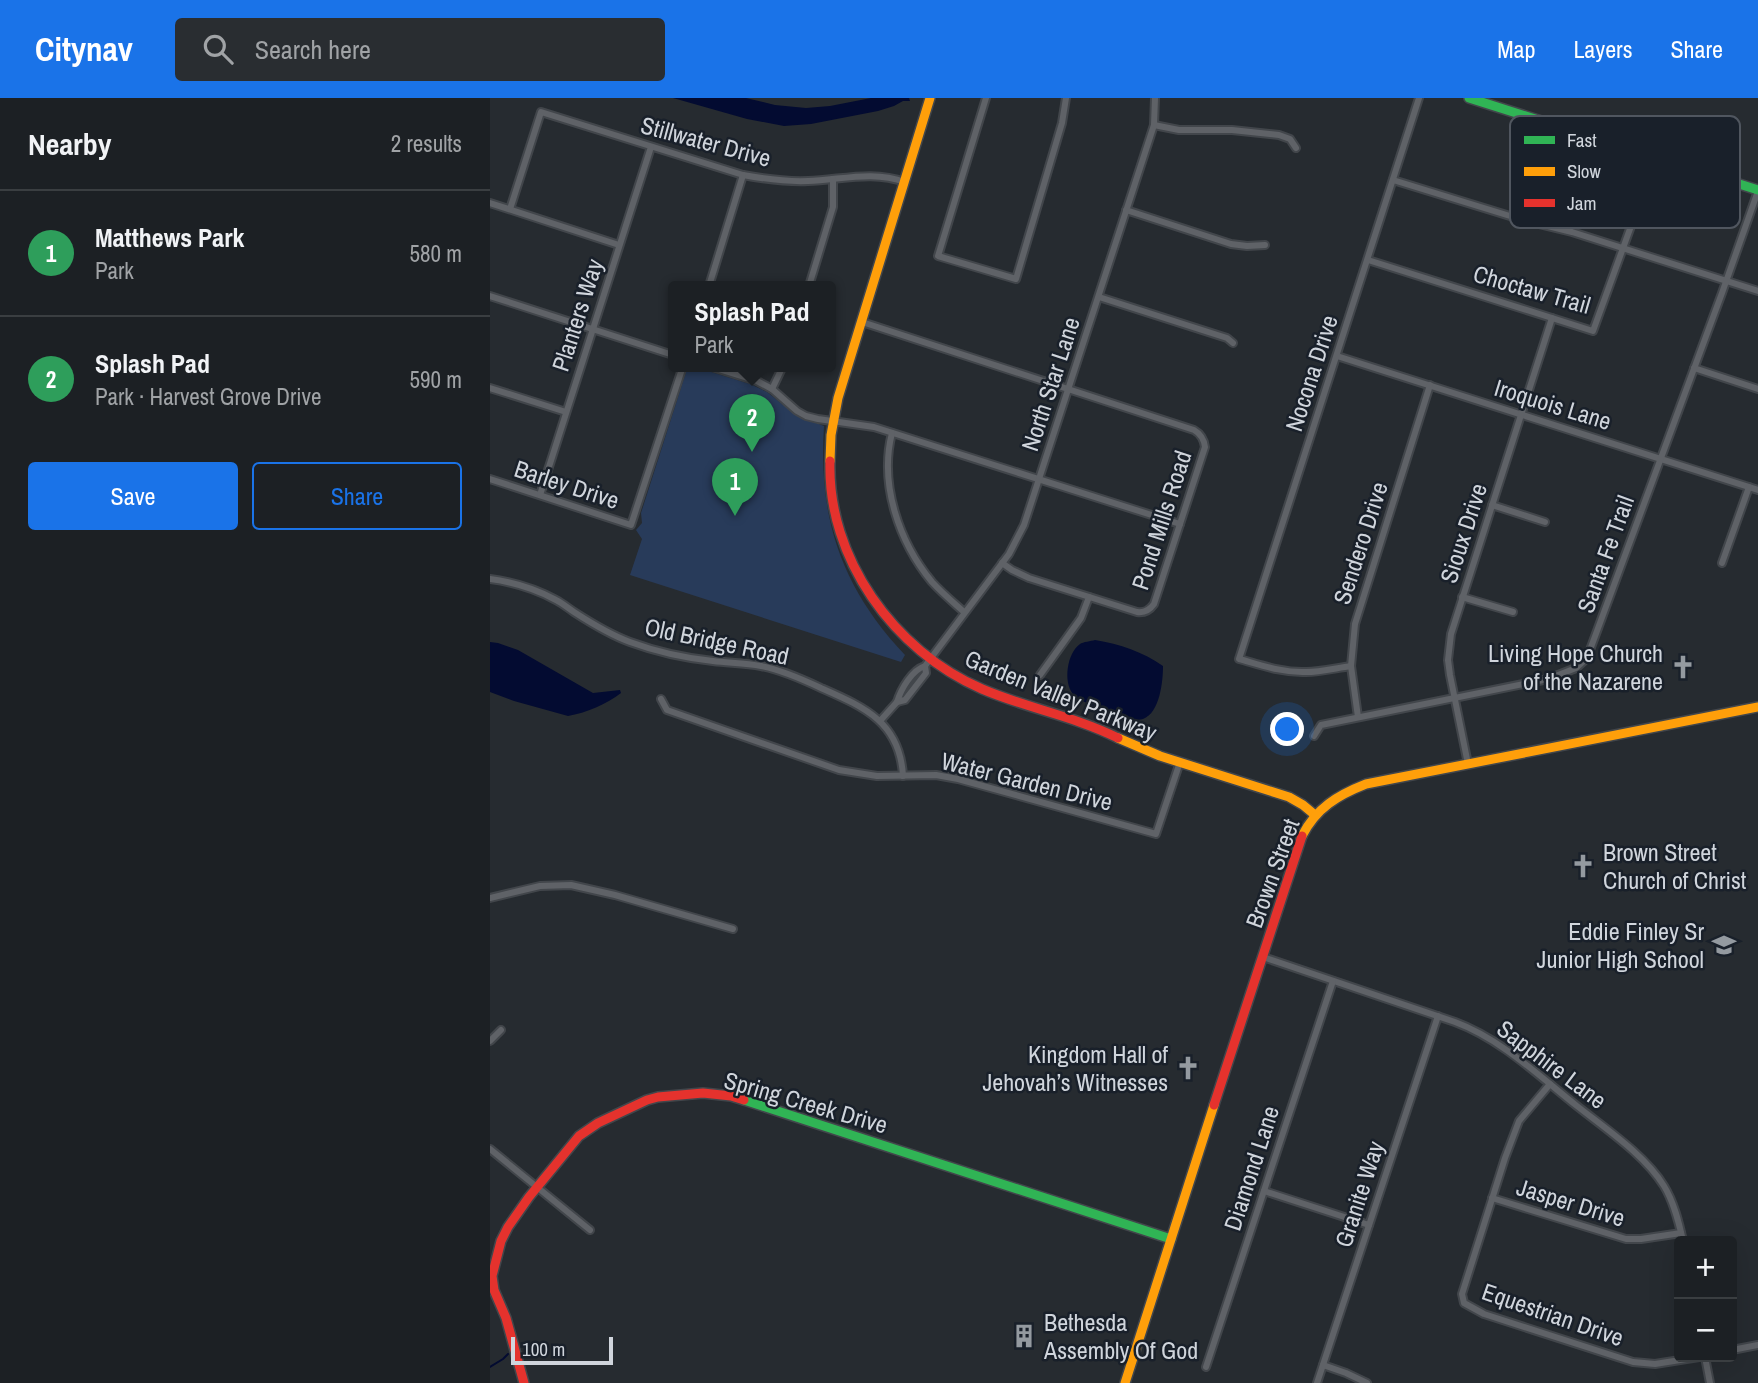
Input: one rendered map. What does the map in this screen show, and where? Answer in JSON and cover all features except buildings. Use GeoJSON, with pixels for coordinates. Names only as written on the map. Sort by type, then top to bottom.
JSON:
{"type":"FeatureCollection","features":[{"type":"Feature","properties":{"kind":"street","name":"Garden Valley Parkway"},"geometry":{"type":"LineString","coordinates":[[930,98],[833,421],[829,452],[832,494],[837,522],[851,563],[881,611],[928,662],[981,688],[1102,729],[1143,750],[1289,797],[1315,815]]}},
{"type":"Feature","properties":{"kind":"street"},"geometry":{"type":"LineString","coordinates":[[986,98],[938,256],[1016,279],[1062,123],[1066,98]]}},
{"type":"Feature","properties":{"kind":"street","name":"North Star Lane"},"geometry":{"type":"LineString","coordinates":[[880,721],[897,702],[900,693],[918,668],[928,662],[1002,563],[1024,525],[1154,125],[1155,98]]}},
{"type":"Feature","properties":{"kind":"street","name":"Nocona Drive"},"geometry":{"type":"LineString","coordinates":[[1351,666],[1293,672],[1239,659],[1419,98]]}},
{"type":"Feature","properties":{"kind":"street"},"geometry":{"type":"LineString","coordinates":[[1469,98],[1526,116]]}},
{"type":"Feature","properties":{"kind":"street","name":"Stillwater Drive"},"geometry":{"type":"LineString","coordinates":[[509,209],[541,112],[743,176],[806,181],[864,175],[905,182]]}},
{"type":"Feature","properties":{"kind":"street"},"geometry":{"type":"LineString","coordinates":[[1154,125],[1179,130],[1232,130],[1279,135],[1290,139],[1296,148]]}},
{"type":"Feature","properties":{"kind":"street","name":"Planters Way"},"geometry":{"type":"LineString","coordinates":[[540,495],[651,147]]}},
{"type":"Feature","properties":{"kind":"street"},"geometry":{"type":"LineString","coordinates":[[711,281],[743,176]]}},
{"type":"Feature","properties":{"kind":"street"},"geometry":{"type":"LineString","coordinates":[[811,281],[833,207],[833,179]]}},
{"type":"Feature","properties":{"kind":"street"},"geometry":{"type":"LineString","coordinates":[[1393,180],[1510,216]]}},
{"type":"Feature","properties":{"kind":"street"},"geometry":{"type":"LineString","coordinates":[[1740,185],[1758,191]]}},
{"type":"Feature","properties":{"kind":"street","name":"Santa Fe Trail"},"geometry":{"type":"LineString","coordinates":[[1314,736],[1321,725],[1548,679],[1580,666],[1587,658],[1758,191]]}},
{"type":"Feature","properties":{"kind":"street"},"geometry":{"type":"LineString","coordinates":[[490,203],[620,245]]}},
{"type":"Feature","properties":{"kind":"street"},"geometry":{"type":"LineString","coordinates":[[1126,210],[1231,244],[1265,245]]}},
{"type":"Feature","properties":{"kind":"street"},"geometry":{"type":"LineString","coordinates":[[1556,228],[1758,291]]}},
{"type":"Feature","properties":{"kind":"street","name":"Choctaw Trail"},"geometry":{"type":"LineString","coordinates":[[1368,260],[1593,331],[1630,228]]}},
{"type":"Feature","properties":{"kind":"street"},"geometry":{"type":"LineString","coordinates":[[490,296],[668,353]]}},
{"type":"Feature","properties":{"kind":"street"},"geometry":{"type":"LineString","coordinates":[[1098,297],[1227,338],[1233,343]]}},
{"type":"Feature","properties":{"kind":"street","name":"Sioux Drive"},"geometry":{"type":"LineString","coordinates":[[1468,764],[1450,675],[1451,634],[1552,318]]}},
{"type":"Feature","properties":{"kind":"street"},"geometry":{"type":"LineString","coordinates":[[862,322],[1069,388]]}},
{"type":"Feature","properties":{"kind":"street","name":"Iroquois Lane"},"geometry":{"type":"LineString","coordinates":[[1337,356],[1758,490]]}},
{"type":"Feature","properties":{"kind":"street"},"geometry":{"type":"LineString","coordinates":[[1694,368],[1758,389]]}},
{"type":"Feature","properties":{"kind":"street","name":"Barley Drive"},"geometry":{"type":"LineString","coordinates":[[490,479],[631,525],[681,372]]}},
{"type":"Feature","properties":{"kind":"street"},"geometry":{"type":"LineString","coordinates":[[728,372],[772,389],[806,416],[862,424],[1180,524]]}},
{"type":"Feature","properties":{"kind":"street"},"geometry":{"type":"LineString","coordinates":[[772,389],[780,372]]}},
{"type":"Feature","properties":{"kind":"street","name":"Sendero Drive"},"geometry":{"type":"LineString","coordinates":[[1358,717],[1351,666],[1354,624],[1430,385]]}},
{"type":"Feature","properties":{"kind":"street"},"geometry":{"type":"LineString","coordinates":[[490,388],[566,412]]}},
{"type":"Feature","properties":{"kind":"street","name":"Pond Mills Road"},"geometry":{"type":"LineString","coordinates":[[1069,388],[1194,430],[1200,433],[1205,441],[1154,604],[1146,611],[1137,612],[1089,597]]}},
{"type":"Feature","properties":{"kind":"street"},"geometry":{"type":"LineString","coordinates":[[892,433],[888,450],[889,482],[896,515],[905,539],[932,582],[964,612]]}},
{"type":"Feature","properties":{"kind":"street"},"geometry":{"type":"LineString","coordinates":[[1722,563],[1749,487]]}},
{"type":"Feature","properties":{"kind":"street"},"geometry":{"type":"LineString","coordinates":[[1492,505],[1545,522]]}},
{"type":"Feature","properties":{"kind":"street"},"geometry":{"type":"LineString","coordinates":[[1002,563],[1029,578],[1089,597],[1082,618],[1040,675]]}},
{"type":"Feature","properties":{"kind":"street","name":"Old Bridge Road"},"geometry":{"type":"LineString","coordinates":[[490,579],[503,580],[542,594],[626,640],[649,648],[696,659],[764,666],[862,707],[880,721],[891,736],[902,765],[902,776]]}},
{"type":"Feature","properties":{"kind":"street"},"geometry":{"type":"LineString","coordinates":[[1462,597],[1513,612]]}},
{"type":"Feature","properties":{"kind":"street","name":"Water Garden Drive"},"geometry":{"type":"LineString","coordinates":[[661,699],[667,710],[839,770],[877,776],[936,775],[958,779],[1156,834],[1180,762]]}},
{"type":"Feature","properties":{"kind":"street","name":"Brown Street"},"geometry":{"type":"LineString","coordinates":[[1125,1383],[1298,845],[1315,815],[1329,802],[1352,789],[1373,782],[1758,707]]}},
{"type":"Feature","properties":{"kind":"street"},"geometry":{"type":"LineString","coordinates":[[490,898],[540,886],[571,885],[733,929]]}},
{"type":"Feature","properties":{"kind":"street","name":"Sapphire Lane"},"geometry":{"type":"LineString","coordinates":[[1263,957],[1468,1026],[1483,1034],[1550,1084],[1646,1164],[1663,1185],[1673,1206],[1682,1236]]}},
{"type":"Feature","properties":{"kind":"street","name":"Diamond Lane"},"geometry":{"type":"LineString","coordinates":[[1206,1367],[1333,981]]}},
{"type":"Feature","properties":{"kind":"street","name":"Granite Way"},"geometry":{"type":"LineString","coordinates":[[1317,1383],[1438,1016]]}},
{"type":"Feature","properties":{"kind":"street"},"geometry":{"type":"LineString","coordinates":[[490,1041],[501,1030]]}},
{"type":"Feature","properties":{"kind":"street","name":"Equestrian Drive"},"geometry":{"type":"LineString","coordinates":[[1550,1084],[1519,1121],[1462,1294],[1464,1303],[1484,1314],[1633,1362],[1656,1364],[1674,1361]]}},
{"type":"Feature","properties":{"kind":"street","name":"Spring Creek Drive"},"geometry":{"type":"LineString","coordinates":[[524,1383],[506,1318],[494,1290],[492,1276],[501,1241],[537,1187],[579,1136],[598,1123],[647,1100],[677,1095],[731,1096],[1171,1239]]}},
{"type":"Feature","properties":{"kind":"street"},"geometry":{"type":"LineString","coordinates":[[490,1149],[590,1230]]}},
{"type":"Feature","properties":{"kind":"street"},"geometry":{"type":"LineString","coordinates":[[1264,1191],[1369,1225]]}},
{"type":"Feature","properties":{"kind":"street","name":"Jasper Drive"},"geometry":{"type":"LineString","coordinates":[[1492,1198],[1626,1240],[1681,1233]]}},
{"type":"Feature","properties":{"kind":"street"},"geometry":{"type":"LineString","coordinates":[[1737,1349],[1758,1345]]}},
{"type":"Feature","properties":{"kind":"street"},"geometry":{"type":"LineString","coordinates":[[1706,1362],[1710,1383]]}},
{"type":"Feature","properties":{"kind":"street"},"geometry":{"type":"LineString","coordinates":[[1323,1365],[1367,1383]]}},
{"type":"Feature","properties":{"kind":"shaded area"},"geometry":{"type":"Polygon","coordinates":[[[673,98],[746,98],[775,105],[806,108],[871,98],[909,98],[910,101],[878,111],[811,124],[784,126],[747,119],[673,98]]]}},
{"type":"Feature","properties":{"kind":"shaded area"},"geometry":{"type":"Polygon","coordinates":[[[686,372],[711,372],[767,392],[796,415],[824,426],[825,491],[838,550],[864,603],[905,655],[901,662],[630,575],[642,539],[636,530],[642,523],[641,513],[686,372]]]}},
{"type":"Feature","properties":{"kind":"shaded area"},"geometry":{"type":"Polygon","coordinates":[[[1095,640],[1131,649],[1163,666],[1157,704],[1149,716],[1139,720],[1130,719],[1089,704],[1073,694],[1067,675],[1069,661],[1080,644],[1095,640]]]}},
{"type":"Feature","properties":{"kind":"shaded area"},"geometry":{"type":"Polygon","coordinates":[[[490,642],[518,650],[593,693],[620,690],[621,693],[596,708],[568,716],[490,692],[490,642]]]}},
{"type":"Feature","properties":{"kind":"waterway"},"geometry":{"type":"LineString","coordinates":[[490,1367],[508,1354]]}},
{"type":"Feature","properties":{"kind":"traffic: fast"},"geometry":{"type":"LineString","coordinates":[[1469,98],[1526,116]]}},
{"type":"Feature","properties":{"kind":"traffic: fast"},"geometry":{"type":"LineString","coordinates":[[1740,184],[1758,190]]}},
{"type":"Feature","properties":{"kind":"traffic: fast"},"geometry":{"type":"LineString","coordinates":[[744,1100],[1171,1239]]}},
{"type":"Feature","properties":{"kind":"traffic: slow"},"geometry":{"type":"LineString","coordinates":[[830,461],[831,435],[838,398],[930,98]]}},
{"type":"Feature","properties":{"kind":"traffic: slow"},"geometry":{"type":"LineString","coordinates":[[1302,836],[1321,810],[1346,793],[1366,784],[1758,707]]}},
{"type":"Feature","properties":{"kind":"traffic: slow"},"geometry":{"type":"LineString","coordinates":[[1118,738],[1160,756],[1289,797],[1315,815]]}},
{"type":"Feature","properties":{"kind":"traffic: slow"},"geometry":{"type":"LineString","coordinates":[[1125,1383],[1214,1105]]}},
{"type":"Feature","properties":{"kind":"traffic: jam"},"geometry":{"type":"LineString","coordinates":[[830,461],[832,497],[840,532],[854,566],[872,597],[894,626],[921,651],[950,672],[982,689],[1118,738]]}},
{"type":"Feature","properties":{"kind":"traffic: jam"},"geometry":{"type":"LineString","coordinates":[[1214,1105],[1302,836]]}},
{"type":"Feature","properties":{"kind":"traffic: jam"},"geometry":{"type":"LineString","coordinates":[[524,1383],[492,1276],[501,1241],[529,1197],[579,1136],[598,1123],[647,1100],[703,1093],[744,1100]]}},
{"type":"Feature","properties":{"kind":"place","name":"Splash Pad"},"geometry":{"type":"Point","coordinates":[752,452]}},
{"type":"Feature","properties":{"kind":"place","name":"Matthews Park"},"geometry":{"type":"Point","coordinates":[735,516]}},
{"type":"Feature","properties":{"kind":"place","name":"Living Hope Church of the Nazarene"},"geometry":{"type":"Point","coordinates":[1683,667]}},
{"type":"Feature","properties":{"kind":"place","name":"Brown Street Church of Christ"},"geometry":{"type":"Point","coordinates":[1583,866]}},
{"type":"Feature","properties":{"kind":"place","name":"Eddie Finley Sr Junior High School"},"geometry":{"type":"Point","coordinates":[1724,945]}},
{"type":"Feature","properties":{"kind":"place","name":"Kingdom Hall of Jehovah’s Witnesses"},"geometry":{"type":"Point","coordinates":[1188,1068]}},
{"type":"Feature","properties":{"kind":"place","name":"Bethesda Assembly Of God"},"geometry":{"type":"Point","coordinates":[1024,1336]}}]}
